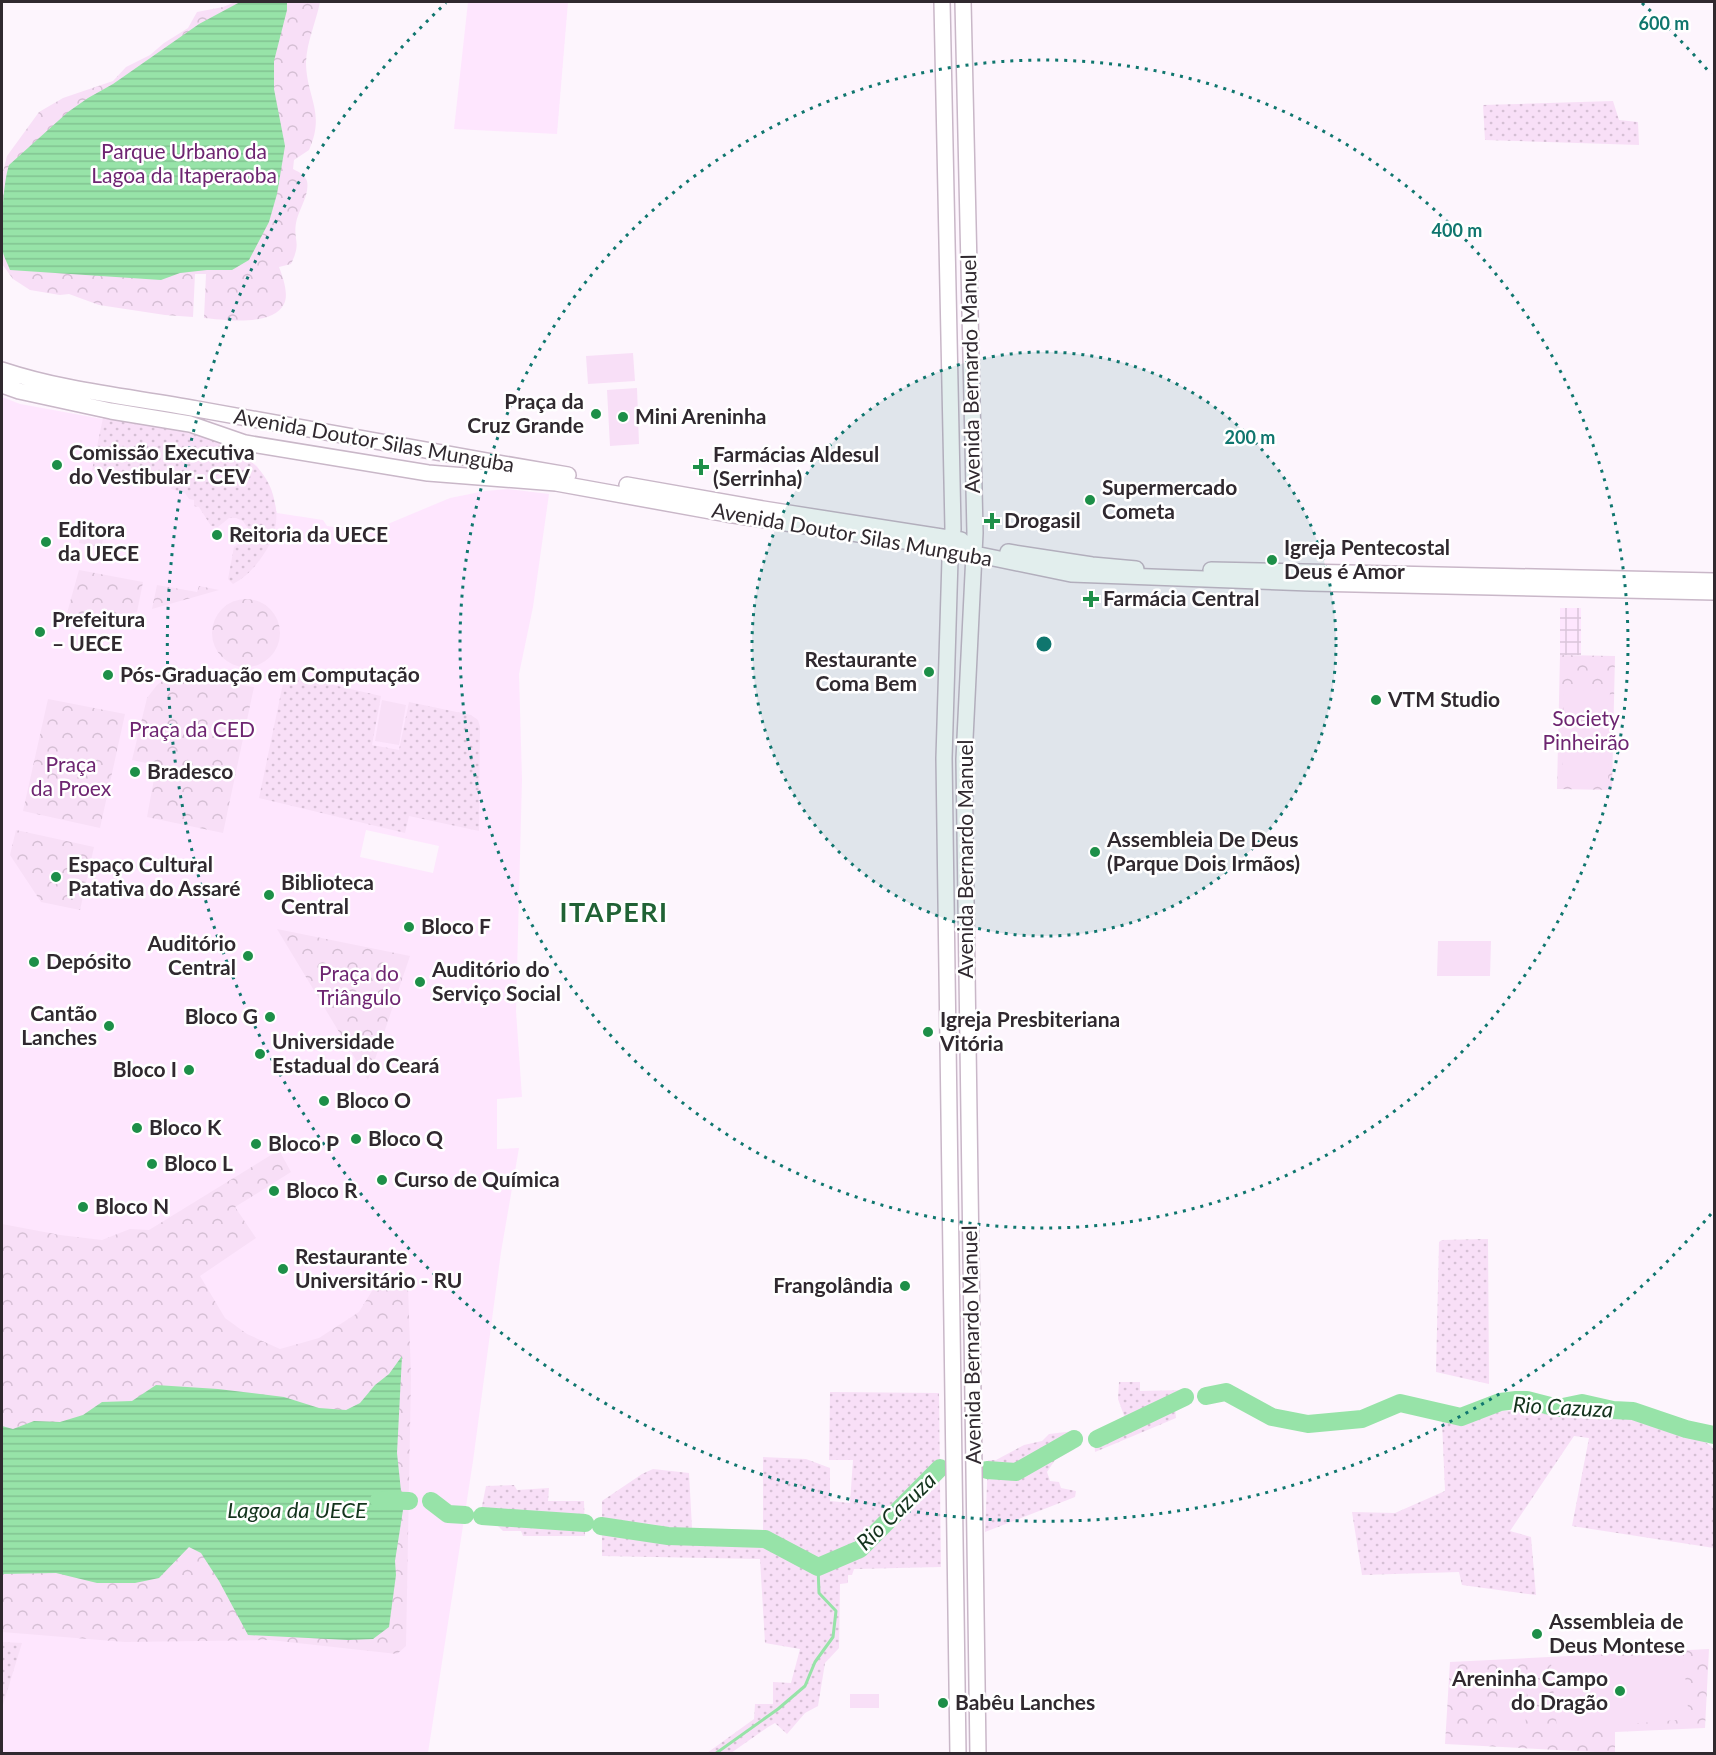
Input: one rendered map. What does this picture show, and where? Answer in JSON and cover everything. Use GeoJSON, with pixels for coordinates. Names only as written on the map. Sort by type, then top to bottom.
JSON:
{"type":"FeatureCollection","features":[{"type":"Feature","properties":{"kind":"main road","name":"Avenida Bernardo Manuel"},"geometry":{"type":"LineString","coordinates":[[942,2],[949,256],[952,544],[944,758],[958,1754]]}},
{"type":"Feature","properties":{"kind":"main road","name":"Avenida Bernardo Manuel"},"geometry":{"type":"LineString","coordinates":[[963,2],[974,549],[964,759],[978,1754]]}},
{"type":"Feature","properties":{"kind":"main road","name":"Avenida Doutor Silas Munguba"},"geometry":{"type":"LineString","coordinates":[[2,370],[45,382],[312,431],[952,544],[1071,574],[1098,577],[1550,590],[1714,592]]}},
{"type":"Feature","properties":{"kind":"main road","name":"Avenida Doutor Silas Munguba"},"geometry":{"type":"LineString","coordinates":[[2,385],[19,391],[111,411],[190,424],[250,444],[428,473],[556,483],[727,514],[952,544]]}},
{"type":"Feature","properties":{"kind":"main road"},"geometry":{"type":"LineString","coordinates":[[250,444],[259,431],[292,436],[312,431]]}},
{"type":"Feature","properties":{"kind":"main road"},"geometry":{"type":"LineString","coordinates":[[425,450],[428,473]]}},
{"type":"Feature","properties":{"kind":"main road","name":"Avenida Doutor Silas Munguba"},"geometry":{"type":"LineString","coordinates":[[974,549],[1141,569],[1714,581]]}},
{"type":"Feature","properties":{"kind":"main road"},"geometry":{"type":"LineString","coordinates":[[951,1271],[960,1276],[971,1271]]}},
{"type":"Feature","properties":{"kind":"main road"},"geometry":{"type":"LineString","coordinates":[[952,1313],[960,1307],[972,1311]]}},
{"type":"Feature","properties":{"kind":"shaded area"},"geometry":{"type":"Polygon","coordinates":[[[468,2],[568,2],[557,134],[454,129],[468,2]]]}},
{"type":"Feature","properties":{"kind":"shaded area","name":"Universidade Estadual do Ceará"},"geometry":{"type":"Polygon","coordinates":[[[2,397],[20,404],[196,436],[223,444],[257,466],[271,489],[277,513],[323,520],[327,526],[343,528],[353,543],[383,526],[450,498],[508,489],[549,494],[533,607],[519,674],[522,779],[516,1011],[522,1097],[497,1099],[497,1149],[519,1148],[501,1252],[473,1461],[428,1753],[2,1754],[2,397]],[[366,830],[360,857],[433,873],[439,846],[366,830]]]}},
{"type":"Feature","properties":{"kind":"shaded area"},"geometry":{"type":"Polygon","coordinates":[[[1560,608],[1581,608],[1581,655],[1560,655],[1560,608]]]}},
{"type":"Feature","properties":{"kind":"green space","name":"Parque Urbano da Lagoa da Itaperaoba"},"geometry":{"type":"Polygon","coordinates":[[[235,2],[320,2],[306,62],[316,125],[309,150],[294,160],[293,169],[305,177],[307,186],[296,223],[297,246],[294,256],[291,264],[279,267],[286,291],[284,304],[278,311],[259,319],[235,321],[204,318],[206,274],[195,274],[193,317],[99,305],[69,294],[60,295],[30,290],[13,279],[2,264],[2,176],[7,156],[39,112],[63,98],[113,81],[126,67],[150,55],[188,28],[197,12],[235,2]]]}},
{"type":"Feature","properties":{"kind":"green space"},"geometry":{"type":"Polygon","coordinates":[[[1613,101],[1619,120],[1638,122],[1639,145],[1485,140],[1483,105],[1613,101]]]}},
{"type":"Feature","properties":{"kind":"green space"},"geometry":{"type":"Polygon","coordinates":[[[633,353],[635,381],[588,384],[586,356],[633,353]]]}},
{"type":"Feature","properties":{"kind":"green space","name":"Mini Areninha"},"geometry":{"type":"Polygon","coordinates":[[[637,388],[639,444],[610,446],[607,390],[637,388]]]}},
{"type":"Feature","properties":{"kind":"green space"},"geometry":{"type":"Polygon","coordinates":[[[103,418],[175,430],[201,437],[247,458],[263,474],[273,495],[276,525],[273,536],[249,530],[243,521],[236,518],[229,518],[218,527],[211,526],[199,507],[194,506],[194,500],[189,499],[185,493],[171,489],[173,481],[135,474],[122,476],[92,470],[103,418]]]}},
{"type":"Feature","properties":{"kind":"green space"},"geometry":{"type":"Polygon","coordinates":[[[106,528],[101,547],[79,543],[81,529],[106,528]]]}},
{"type":"Feature","properties":{"kind":"green space"},"geometry":{"type":"Polygon","coordinates":[[[247,539],[270,544],[254,567],[233,584],[228,579],[234,547],[247,539]]]}},
{"type":"Feature","properties":{"kind":"green space"},"geometry":{"type":"Polygon","coordinates":[[[79,570],[143,582],[137,612],[93,619],[67,613],[79,570]]]}},
{"type":"Feature","properties":{"kind":"green space"},"geometry":{"type":"Polygon","coordinates":[[[157,585],[197,592],[199,586],[219,590],[152,609],[157,585]]]}},
{"type":"Feature","properties":{"kind":"green space"},"geometry":{"type":"Polygon","coordinates":[[[246,599],[259,602],[270,609],[277,620],[280,633],[277,646],[270,657],[259,664],[246,667],[233,664],[222,657],[215,646],[212,633],[215,620],[222,609],[233,602],[246,599]]]}},
{"type":"Feature","properties":{"kind":"green space","name":"Society Pinheirão"},"geometry":{"type":"Polygon","coordinates":[[[1560,655],[1615,656],[1612,790],[1557,789],[1560,655]]]}},
{"type":"Feature","properties":{"kind":"green space"},"geometry":{"type":"Polygon","coordinates":[[[285,674],[381,696],[372,745],[399,750],[409,702],[471,715],[478,720],[480,727],[479,831],[409,816],[405,833],[259,798],[285,674]]]}},
{"type":"Feature","properties":{"kind":"green space","name":"Praça da CED"},"geometry":{"type":"Polygon","coordinates":[[[171,675],[254,687],[223,833],[147,817],[156,768],[132,760],[147,698],[157,685],[171,675]]]}},
{"type":"Feature","properties":{"kind":"green space"},"geometry":{"type":"Polygon","coordinates":[[[1564,690],[1610,691],[1609,721],[1563,720],[1564,690]]]}},
{"type":"Feature","properties":{"kind":"green space","name":"Praça da Proex"},"geometry":{"type":"Polygon","coordinates":[[[48,699],[125,714],[100,828],[23,811],[48,699]]]}},
{"type":"Feature","properties":{"kind":"green space"},"geometry":{"type":"Polygon","coordinates":[[[382,700],[406,705],[399,745],[375,741],[382,700]]]}},
{"type":"Feature","properties":{"kind":"green space"},"geometry":{"type":"Polygon","coordinates":[[[1563,723],[1609,724],[1608,785],[1562,785],[1563,723]]]}},
{"type":"Feature","properties":{"kind":"green space"},"geometry":{"type":"Polygon","coordinates":[[[16,830],[94,847],[80,910],[41,902],[10,855],[16,830]]]}},
{"type":"Feature","properties":{"kind":"green space","name":"Praça do Triângulo"},"geometry":{"type":"Polygon","coordinates":[[[277,929],[410,956],[368,1080],[277,929]]]}},
{"type":"Feature","properties":{"kind":"green space"},"geometry":{"type":"Polygon","coordinates":[[[1438,941],[1491,941],[1490,976],[1437,976],[1438,941]]]}},
{"type":"Feature","properties":{"kind":"green space"},"geometry":{"type":"Polygon","coordinates":[[[279,1150],[291,1172],[235,1207],[256,1238],[200,1276],[225,1318],[247,1334],[280,1349],[319,1338],[359,1312],[372,1291],[390,1284],[408,1285],[411,1377],[406,1646],[397,1654],[270,1640],[125,1642],[2,1632],[2,1224],[102,1240],[130,1229],[149,1230],[279,1150]]]}},
{"type":"Feature","properties":{"kind":"green space"},"geometry":{"type":"Polygon","coordinates":[[[1488,1239],[1489,1384],[1436,1372],[1439,1242],[1442,1240],[1488,1239]]]}},
{"type":"Feature","properties":{"kind":"green space"},"geometry":{"type":"Polygon","coordinates":[[[1119,1382],[1140,1382],[1140,1391],[1184,1390],[1185,1405],[1175,1408],[1176,1418],[1095,1452],[1094,1435],[1126,1421],[1118,1399],[1119,1382]]]}},
{"type":"Feature","properties":{"kind":"green space"},"geometry":{"type":"Polygon","coordinates":[[[830,1392],[939,1393],[941,1567],[854,1569],[852,1575],[848,1575],[848,1583],[840,1584],[839,1648],[825,1663],[818,1706],[805,1713],[787,1734],[775,1723],[731,1753],[707,1753],[754,1719],[755,1704],[773,1704],[773,1682],[791,1683],[800,1649],[765,1643],[760,1559],[602,1556],[602,1501],[653,1469],[689,1473],[692,1528],[763,1530],[763,1457],[806,1459],[830,1468],[830,1501],[850,1503],[853,1460],[829,1460],[830,1392]]]}},
{"type":"Feature","properties":{"kind":"green space"},"geometry":{"type":"Polygon","coordinates":[[[1568,1409],[1666,1425],[1701,1439],[1714,1449],[1714,1548],[1572,1526],[1589,1438],[1574,1436],[1510,1531],[1531,1537],[1536,1595],[1462,1585],[1459,1572],[1362,1575],[1352,1512],[1395,1513],[1445,1491],[1442,1422],[1460,1424],[1486,1414],[1503,1411],[1568,1409]]]}},
{"type":"Feature","properties":{"kind":"green space"},"geometry":{"type":"Polygon","coordinates":[[[1075,1431],[1075,1449],[1055,1460],[1047,1472],[1050,1481],[1059,1482],[1061,1488],[1076,1491],[1075,1497],[985,1532],[988,1460],[996,1460],[1024,1445],[1042,1441],[1049,1434],[1075,1431]]]}},
{"type":"Feature","properties":{"kind":"green space"},"geometry":{"type":"Polygon","coordinates":[[[514,1485],[517,1490],[549,1488],[548,1501],[584,1501],[585,1536],[523,1536],[521,1531],[503,1531],[496,1524],[479,1521],[486,1486],[514,1485]]]}},
{"type":"Feature","properties":{"kind":"green space"},"geometry":{"type":"Polygon","coordinates":[[[2,1642],[22,1643],[2,1708],[2,1642]]]}},
{"type":"Feature","properties":{"kind":"green space"},"geometry":{"type":"Polygon","coordinates":[[[1709,1649],[1705,1728],[1615,1732],[1615,1753],[1445,1744],[1450,1662],[1709,1649]]]}},
{"type":"Feature","properties":{"kind":"green space","name":"Areninha Campo do Dragão"},"geometry":{"type":"Polygon","coordinates":[[[1683,1652],[1689,1719],[1557,1730],[1551,1663],[1683,1652]]]}},
{"type":"Feature","properties":{"kind":"green space"},"geometry":{"type":"Polygon","coordinates":[[[1498,1689],[1527,1690],[1525,1733],[1496,1732],[1498,1689]]]}},
{"type":"Feature","properties":{"kind":"green space"},"geometry":{"type":"Polygon","coordinates":[[[850,1694],[879,1694],[879,1708],[850,1708],[850,1694]]]}},
{"type":"Feature","properties":{"kind":"water","name":"Parque Urbano da Lagoa da Itaperaoba"},"geometry":{"type":"Polygon","coordinates":[[[240,2],[287,2],[274,61],[274,89],[285,146],[277,194],[269,222],[249,260],[232,270],[180,273],[161,280],[10,270],[3,252],[2,233],[9,165],[68,112],[113,84],[199,24],[240,2]]]}},
{"type":"Feature","properties":{"kind":"water","name":"Lagoa da UECE"},"geometry":{"type":"Polygon","coordinates":[[[402,1356],[397,1453],[403,1510],[395,1561],[396,1575],[389,1627],[373,1639],[248,1635],[201,1553],[189,1547],[159,1578],[135,1583],[97,1583],[56,1573],[2,1574],[2,1426],[13,1429],[34,1421],[60,1422],[83,1415],[102,1402],[132,1401],[156,1385],[218,1389],[284,1397],[319,1408],[346,1410],[360,1403],[375,1385],[389,1374],[402,1356]]]}},
{"type":"Feature","properties":{"kind":"waterway","name":"Rio Cazuza"},"geometry":{"type":"LineString","coordinates":[[1206,1396],[1226,1392],[1272,1417],[1308,1424],[1362,1419],[1400,1403],[1461,1417],[1500,1402],[1516,1400],[1527,1400],[1558,1408],[1582,1403],[1613,1410],[1633,1411],[1686,1429],[1714,1435]]}},
{"type":"Feature","properties":{"kind":"waterway","name":"Rio Cazuza"},"geometry":{"type":"LineString","coordinates":[[1097,1439],[1185,1397]]}},
{"type":"Feature","properties":{"kind":"waterway","name":"Rio Cazuza"},"geometry":{"type":"LineString","coordinates":[[987,1470],[1016,1472],[1074,1439]]}},
{"type":"Feature","properties":{"kind":"waterway"},"geometry":{"type":"LineString","coordinates":[[601,1526],[668,1536],[765,1539],[818,1567],[860,1549],[940,1468]]}},
{"type":"Feature","properties":{"kind":"waterway"},"geometry":{"type":"LineString","coordinates":[[379,1500],[409,1501]]}},
{"type":"Feature","properties":{"kind":"waterway"},"geometry":{"type":"LineString","coordinates":[[431,1501],[448,1514],[465,1515]]}},
{"type":"Feature","properties":{"kind":"waterway"},"geometry":{"type":"LineString","coordinates":[[482,1516],[585,1523]]}},
{"type":"Feature","properties":{"kind":"waterway"},"geometry":{"type":"LineString","coordinates":[[715,1754],[778,1709],[805,1686],[815,1662],[833,1637],[836,1611],[819,1593],[818,1567]]}},
{"type":"Feature","properties":{"kind":"place","name":"Praça da Cruz Grande"},"geometry":{"type":"Point","coordinates":[596,414]}},
{"type":"Feature","properties":{"kind":"place","name":"Mini Areninha"},"geometry":{"type":"Point","coordinates":[623,417]}},
{"type":"Feature","properties":{"kind":"place","name":"Comissão Executiva do Vestibular - CEV"},"geometry":{"type":"Point","coordinates":[57,465]}},
{"type":"Feature","properties":{"kind":"place","name":"Farmácias Aldesul (Serrinha)"},"geometry":{"type":"Point","coordinates":[701,467]}},
{"type":"Feature","properties":{"kind":"place","name":"Supermercado Cometa"},"geometry":{"type":"Point","coordinates":[1090,500]}},
{"type":"Feature","properties":{"kind":"place","name":"Drogasil"},"geometry":{"type":"Point","coordinates":[992,521]}},
{"type":"Feature","properties":{"kind":"place","name":"Reitoria da UECE"},"geometry":{"type":"Point","coordinates":[217,535]}},
{"type":"Feature","properties":{"kind":"place","name":"Editora da UECE"},"geometry":{"type":"Point","coordinates":[46,542]}},
{"type":"Feature","properties":{"kind":"place","name":"Igreja Pentecostal Deus é Amor"},"geometry":{"type":"Point","coordinates":[1272,560]}},
{"type":"Feature","properties":{"kind":"place","name":"Farmácia Central"},"geometry":{"type":"Point","coordinates":[1091,599]}},
{"type":"Feature","properties":{"kind":"place","name":"Prefeitura – UECE"},"geometry":{"type":"Point","coordinates":[40,632]}},
{"type":"Feature","properties":{"kind":"place","name":"Restaurante Coma Bem"},"geometry":{"type":"Point","coordinates":[929,672]}},
{"type":"Feature","properties":{"kind":"place","name":"Pós-Graduação em Computação"},"geometry":{"type":"Point","coordinates":[108,675]}},
{"type":"Feature","properties":{"kind":"place","name":"VTM Studio"},"geometry":{"type":"Point","coordinates":[1376,700]}},
{"type":"Feature","properties":{"kind":"place","name":"Bradesco"},"geometry":{"type":"Point","coordinates":[135,772]}},
{"type":"Feature","properties":{"kind":"place","name":"Assembleia De Deus (Parque Dois Irmãos)"},"geometry":{"type":"Point","coordinates":[1095,852]}},
{"type":"Feature","properties":{"kind":"place","name":"Espaço Cultural Patativa do Assaré"},"geometry":{"type":"Point","coordinates":[56,877]}},
{"type":"Feature","properties":{"kind":"place","name":"Biblioteca Central"},"geometry":{"type":"Point","coordinates":[269,895]}},
{"type":"Feature","properties":{"kind":"place","name":"Bloco F"},"geometry":{"type":"Point","coordinates":[409,927]}},
{"type":"Feature","properties":{"kind":"place","name":"Auditório Central"},"geometry":{"type":"Point","coordinates":[248,956]}},
{"type":"Feature","properties":{"kind":"place","name":"Depósito"},"geometry":{"type":"Point","coordinates":[34,962]}},
{"type":"Feature","properties":{"kind":"place","name":"Auditório do Serviço Social"},"geometry":{"type":"Point","coordinates":[420,982]}},
{"type":"Feature","properties":{"kind":"place","name":"Bloco G"},"geometry":{"type":"Point","coordinates":[270,1017]}},
{"type":"Feature","properties":{"kind":"place","name":"Cantão Lanches"},"geometry":{"type":"Point","coordinates":[109,1026]}},
{"type":"Feature","properties":{"kind":"place","name":"Igreja Presbiteriana Vitória"},"geometry":{"type":"Point","coordinates":[928,1032]}},
{"type":"Feature","properties":{"kind":"place","name":"Universidade Estadual do Ceará"},"geometry":{"type":"Point","coordinates":[260,1054]}},
{"type":"Feature","properties":{"kind":"place","name":"Bloco I"},"geometry":{"type":"Point","coordinates":[189,1070]}},
{"type":"Feature","properties":{"kind":"place","name":"Bloco O"},"geometry":{"type":"Point","coordinates":[324,1101]}},
{"type":"Feature","properties":{"kind":"place","name":"Bloco K"},"geometry":{"type":"Point","coordinates":[137,1128]}},
{"type":"Feature","properties":{"kind":"place","name":"Bloco Q"},"geometry":{"type":"Point","coordinates":[356,1139]}},
{"type":"Feature","properties":{"kind":"place","name":"Bloco P"},"geometry":{"type":"Point","coordinates":[256,1144]}},
{"type":"Feature","properties":{"kind":"place","name":"Bloco L"},"geometry":{"type":"Point","coordinates":[152,1164]}},
{"type":"Feature","properties":{"kind":"place","name":"Curso de Química"},"geometry":{"type":"Point","coordinates":[382,1180]}},
{"type":"Feature","properties":{"kind":"place","name":"Bloco R"},"geometry":{"type":"Point","coordinates":[274,1191]}},
{"type":"Feature","properties":{"kind":"place","name":"Bloco N"},"geometry":{"type":"Point","coordinates":[83,1207]}},
{"type":"Feature","properties":{"kind":"place","name":"Restaurante Universitário - RU"},"geometry":{"type":"Point","coordinates":[283,1269]}},
{"type":"Feature","properties":{"kind":"place","name":"Frangolândia"},"geometry":{"type":"Point","coordinates":[905,1286]}},
{"type":"Feature","properties":{"kind":"place","name":"Assembleia de Deus Montese"},"geometry":{"type":"Point","coordinates":[1537,1634]}},
{"type":"Feature","properties":{"kind":"place","name":"Areninha Campo do Dragão"},"geometry":{"type":"Point","coordinates":[1620,1691]}},
{"type":"Feature","properties":{"kind":"place","name":"Babêu Lanches"},"geometry":{"type":"Point","coordinates":[943,1703]}},
{"type":"Feature","properties":{"kind":"district","name":"ITAPERI"},"geometry":{"type":"Point","coordinates":[614,913]}}]}
